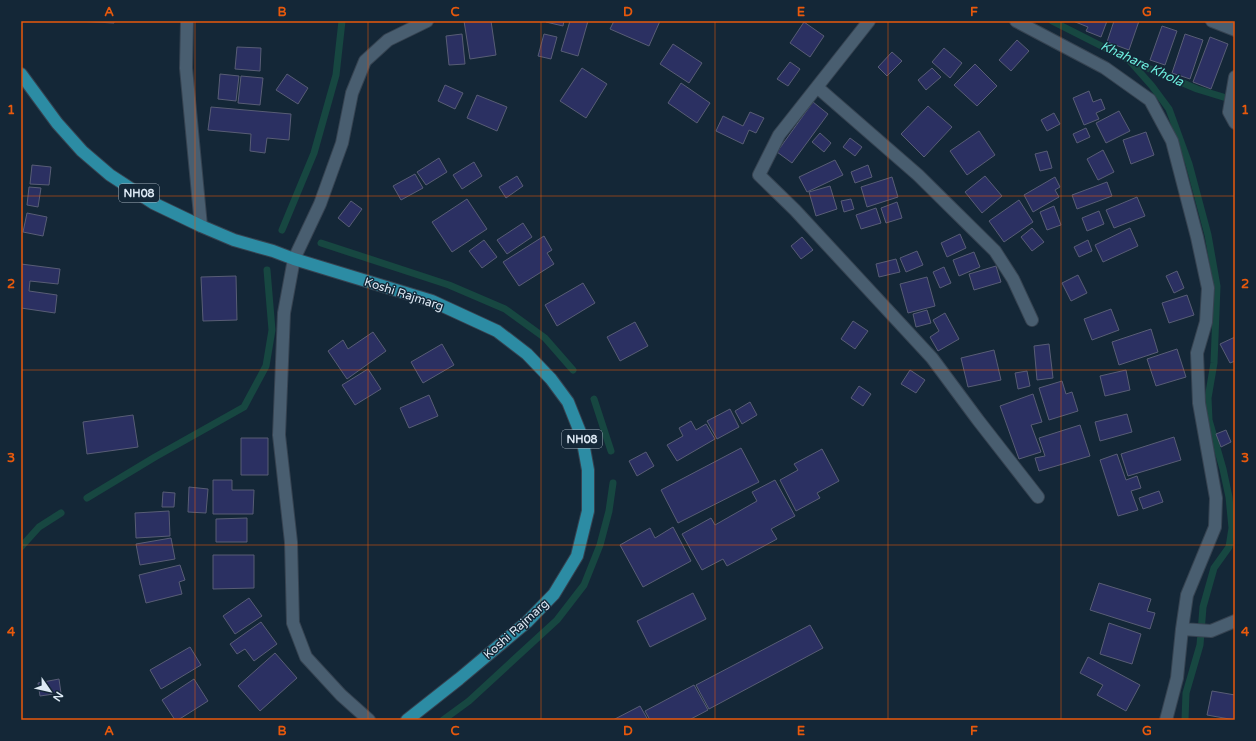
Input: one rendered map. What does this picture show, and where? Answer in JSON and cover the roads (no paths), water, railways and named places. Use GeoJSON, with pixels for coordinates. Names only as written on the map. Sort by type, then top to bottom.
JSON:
{"type":"FeatureCollection","features":[{"type":"Feature","properties":{"kind":"main road","name":"Koshi Rajmarg"},"geometry":{"type":"LineString","coordinates":[[21,74],[57,123],[82,152],[110,175],[153,203],[234,240],[432,301],[496,331],[527,354],[551,379],[568,402],[582,437],[588,470],[588,511],[577,556],[554,594],[527,622],[407,720]]}},
{"type":"Feature","properties":{"kind":"street"},"geometry":{"type":"LineString","coordinates":[[187,21],[186,68],[201,226]]}},
{"type":"Feature","properties":{"kind":"street"},"geometry":{"type":"LineString","coordinates":[[369,720],[340,695],[306,657],[293,623],[291,542],[279,435],[284,313],[294,259],[320,204],[342,143],[352,93],[365,60],[388,40],[427,21]]}},
{"type":"Feature","properties":{"kind":"street"},"geometry":{"type":"LineString","coordinates":[[869,21],[779,135],[759,175],[795,210],[932,358],[1038,497]]}},
{"type":"Feature","properties":{"kind":"street"},"geometry":{"type":"LineString","coordinates":[[1016,21],[1105,68],[1150,100],[1172,141],[1197,237],[1208,288],[1206,322],[1197,353],[1199,403],[1216,498],[1215,527],[1187,595],[1187,630],[1166,720]]}},
{"type":"Feature","properties":{"kind":"street"},"geometry":{"type":"LineString","coordinates":[[1212,21],[1235,30]]}},
{"type":"Feature","properties":{"kind":"street"},"geometry":{"type":"LineString","coordinates":[[1234,81],[1229,112],[1235,123]]}},
{"type":"Feature","properties":{"kind":"street"},"geometry":{"type":"LineString","coordinates":[[817,87],[918,175],[995,251],[1013,278],[1032,320]]}},
{"type":"Feature","properties":{"kind":"street"},"geometry":{"type":"LineString","coordinates":[[1187,630],[1211,631],[1235,621]]}},
{"type":"Feature","properties":{"kind":"waterway"},"geometry":{"type":"LineString","coordinates":[[282,230],[314,153],[336,75],[342,21]]}},
{"type":"Feature","properties":{"kind":"waterway","name":"Khahare Khola"},"geometry":{"type":"LineString","coordinates":[[1052,21],[1129,60],[1197,89],[1233,100]]}},
{"type":"Feature","properties":{"kind":"waterway"},"geometry":{"type":"LineString","coordinates":[[1129,60],[1152,86],[1169,109],[1189,164],[1208,235],[1217,286],[1214,363],[1208,398],[1209,420],[1223,469],[1229,497],[1232,528],[1229,547],[1214,568],[1203,607],[1200,645],[1186,693],[1185,720]]}},
{"type":"Feature","properties":{"kind":"waterway"},"geometry":{"type":"LineString","coordinates":[[321,243],[449,285],[505,309],[545,338],[573,370]]}},
{"type":"Feature","properties":{"kind":"waterway"},"geometry":{"type":"LineString","coordinates":[[87,498],[155,457],[244,407],[266,366],[272,330],[267,270]]}},
{"type":"Feature","properties":{"kind":"waterway"},"geometry":{"type":"LineString","coordinates":[[594,399],[611,451]]}},
{"type":"Feature","properties":{"kind":"waterway"},"geometry":{"type":"LineString","coordinates":[[443,720],[469,701],[557,620],[584,585],[600,545],[609,511],[613,483]]}},
{"type":"Feature","properties":{"kind":"waterway"},"geometry":{"type":"LineString","coordinates":[[21,547],[39,527],[61,513]]}}]}
